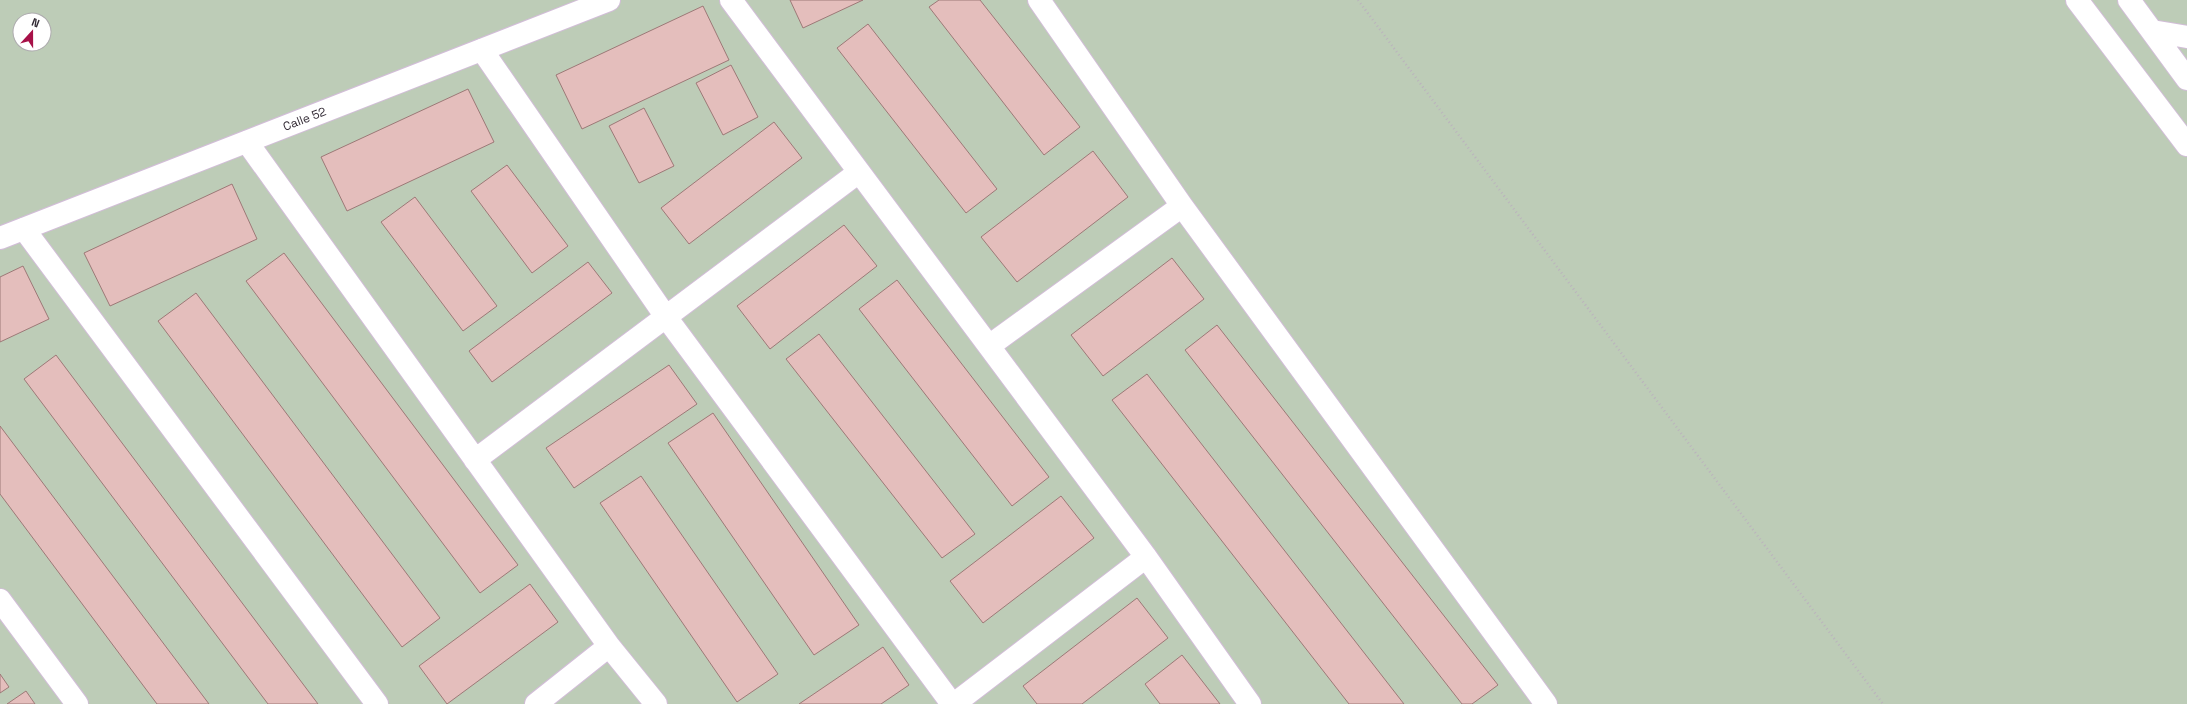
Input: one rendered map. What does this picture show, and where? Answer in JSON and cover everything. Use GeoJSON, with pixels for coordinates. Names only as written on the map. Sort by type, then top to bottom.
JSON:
{"type":"FeatureCollection","features":[{"type":"Feature","properties":{"kind":"street","name":"Calle 52"},"geometry":{"type":"LineString","coordinates":[[0,238],[609,0]]}},
{"type":"Feature","properties":{"kind":"street"},"geometry":{"type":"LineString","coordinates":[[731,0],[1146,557],[1250,704]]}},
{"type":"Feature","properties":{"kind":"street"},"geometry":{"type":"LineString","coordinates":[[1039,0],[1182,206],[1546,704]]}},
{"type":"Feature","properties":{"kind":"street"},"geometry":{"type":"LineString","coordinates":[[2077,0],[2187,145]]}},
{"type":"Feature","properties":{"kind":"street"},"geometry":{"type":"LineString","coordinates":[[2129,0],[2187,79]]}},
{"type":"Feature","properties":{"kind":"street"},"geometry":{"type":"LineString","coordinates":[[2152,31],[2187,37]]}},
{"type":"Feature","properties":{"kind":"street"},"geometry":{"type":"LineString","coordinates":[[482,50],[666,318],[953,704],[1146,557]]}},
{"type":"Feature","properties":{"kind":"street"},"geometry":{"type":"LineString","coordinates":[[247,142],[609,646],[656,704]]}},
{"type":"Feature","properties":{"kind":"street"},"geometry":{"type":"LineString","coordinates":[[475,460],[859,172]]}},
{"type":"Feature","properties":{"kind":"street"},"geometry":{"type":"LineString","coordinates":[[989,346],[1182,206]]}},
{"type":"Feature","properties":{"kind":"street"},"geometry":{"type":"LineString","coordinates":[[24,229],[377,704]]}},
{"type":"Feature","properties":{"kind":"street"},"geometry":{"type":"LineString","coordinates":[[0,600],[77,704]]}},
{"type":"Feature","properties":{"kind":"street"},"geometry":{"type":"LineString","coordinates":[[536,704],[609,646]]}},
{"type":"Feature","properties":{"kind":"path"},"geometry":{"type":"LineString","coordinates":[[1358,0],[1883,704]]}},
{"type":"Feature","properties":{"kind":"green space"},"geometry":{"type":"Polygon","coordinates":[[[0,0],[2187,0],[2187,704],[0,704],[0,0]]]}},
{"type":"Feature","properties":{"kind":"building"},"geometry":{"type":"Polygon","coordinates":[[[790,0],[863,0],[803,28],[790,0]]]}},
{"type":"Feature","properties":{"kind":"building"},"geometry":{"type":"Polygon","coordinates":[[[939,0],[980,0],[1080,127],[1044,155],[929,7],[939,0]]]}},
{"type":"Feature","properties":{"kind":"building"},"geometry":{"type":"Polygon","coordinates":[[[703,6],[729,60],[582,129],[556,75],[703,6]]]}},
{"type":"Feature","properties":{"kind":"building"},"geometry":{"type":"Polygon","coordinates":[[[868,24],[997,189],[966,213],[837,48],[868,24]]]}},
{"type":"Feature","properties":{"kind":"building"},"geometry":{"type":"Polygon","coordinates":[[[731,65],[758,117],[723,135],[696,83],[731,65]]]}},
{"type":"Feature","properties":{"kind":"building"},"geometry":{"type":"Polygon","coordinates":[[[468,89],[494,142],[347,211],[321,157],[468,89]]]}},
{"type":"Feature","properties":{"kind":"building"},"geometry":{"type":"Polygon","coordinates":[[[644,108],[674,166],[639,183],[609,126],[644,108]]]}},
{"type":"Feature","properties":{"kind":"building"},"geometry":{"type":"Polygon","coordinates":[[[774,122],[802,158],[689,244],[661,208],[774,122]]]}},
{"type":"Feature","properties":{"kind":"building"},"geometry":{"type":"Polygon","coordinates":[[[1093,151],[1128,197],[1017,282],[981,237],[1093,151]]]}},
{"type":"Feature","properties":{"kind":"building"},"geometry":{"type":"Polygon","coordinates":[[[507,165],[568,246],[532,273],[471,191],[507,165]]]}},
{"type":"Feature","properties":{"kind":"building"},"geometry":{"type":"Polygon","coordinates":[[[232,184],[257,239],[110,306],[84,253],[232,184]]]}},
{"type":"Feature","properties":{"kind":"building"},"geometry":{"type":"Polygon","coordinates":[[[415,197],[497,306],[463,331],[381,222],[415,197]]]}},
{"type":"Feature","properties":{"kind":"building"},"geometry":{"type":"Polygon","coordinates":[[[844,225],[877,266],[770,349],[737,306],[844,225]]]}},
{"type":"Feature","properties":{"kind":"building"},"geometry":{"type":"Polygon","coordinates":[[[284,253],[518,565],[480,593],[246,281],[284,253]]]}},
{"type":"Feature","properties":{"kind":"building"},"geometry":{"type":"Polygon","coordinates":[[[1172,258],[1204,299],[1103,376],[1071,335],[1172,258]]]}},
{"type":"Feature","properties":{"kind":"building"},"geometry":{"type":"Polygon","coordinates":[[[588,262],[612,293],[492,382],[469,351],[588,262]]]}},
{"type":"Feature","properties":{"kind":"building"},"geometry":{"type":"Polygon","coordinates":[[[23,266],[49,319],[0,342],[0,277],[23,266]]]}},
{"type":"Feature","properties":{"kind":"building"},"geometry":{"type":"Polygon","coordinates":[[[897,280],[1049,477],[1012,506],[859,309],[897,280]]]}},
{"type":"Feature","properties":{"kind":"building"},"geometry":{"type":"Polygon","coordinates":[[[196,293],[440,618],[402,647],[158,321],[196,293]]]}},
{"type":"Feature","properties":{"kind":"building"},"geometry":{"type":"Polygon","coordinates":[[[1217,325],[1498,685],[1472,704],[1462,704],[1185,350],[1217,325]]]}},
{"type":"Feature","properties":{"kind":"building"},"geometry":{"type":"Polygon","coordinates":[[[819,334],[975,534],[942,558],[786,359],[819,334]]]}},
{"type":"Feature","properties":{"kind":"building"},"geometry":{"type":"Polygon","coordinates":[[[56,355],[318,704],[268,704],[24,379],[56,355]]]}},
{"type":"Feature","properties":{"kind":"building"},"geometry":{"type":"Polygon","coordinates":[[[669,365],[697,404],[574,488],[546,448],[669,365]]]}},
{"type":"Feature","properties":{"kind":"building"},"geometry":{"type":"Polygon","coordinates":[[[1147,374],[1404,704],[1349,704],[1112,400],[1147,374]]]}},
{"type":"Feature","properties":{"kind":"building"},"geometry":{"type":"Polygon","coordinates":[[[713,413],[859,625],[814,655],[668,443],[713,413]]]}},
{"type":"Feature","properties":{"kind":"building"},"geometry":{"type":"Polygon","coordinates":[[[0,426],[209,704],[157,704],[0,494],[0,426]]]}},
{"type":"Feature","properties":{"kind":"building"},"geometry":{"type":"Polygon","coordinates":[[[641,476],[778,674],[737,702],[600,503],[641,476]]]}},
{"type":"Feature","properties":{"kind":"building"},"geometry":{"type":"Polygon","coordinates":[[[1061,496],[1094,538],[983,623],[950,581],[1061,496]]]}},
{"type":"Feature","properties":{"kind":"building"},"geometry":{"type":"Polygon","coordinates":[[[530,584],[558,622],[447,704],[419,666],[530,584]]]}},
{"type":"Feature","properties":{"kind":"building"},"geometry":{"type":"Polygon","coordinates":[[[1137,598],[1168,638],[1082,704],[1037,704],[1023,686],[1137,598]]]}},
{"type":"Feature","properties":{"kind":"building"},"geometry":{"type":"Polygon","coordinates":[[[883,647],[909,685],[881,704],[799,704],[883,647]]]}},
{"type":"Feature","properties":{"kind":"building"},"geometry":{"type":"Polygon","coordinates":[[[1182,655],[1220,704],[1160,704],[1145,684],[1182,655]]]}},
{"type":"Feature","properties":{"kind":"building"},"geometry":{"type":"Polygon","coordinates":[[[0,674],[9,687],[0,693],[0,674]]]}},
{"type":"Feature","properties":{"kind":"building"},"geometry":{"type":"Polygon","coordinates":[[[26,691],[35,704],[7,704],[26,691]]]}}]}
